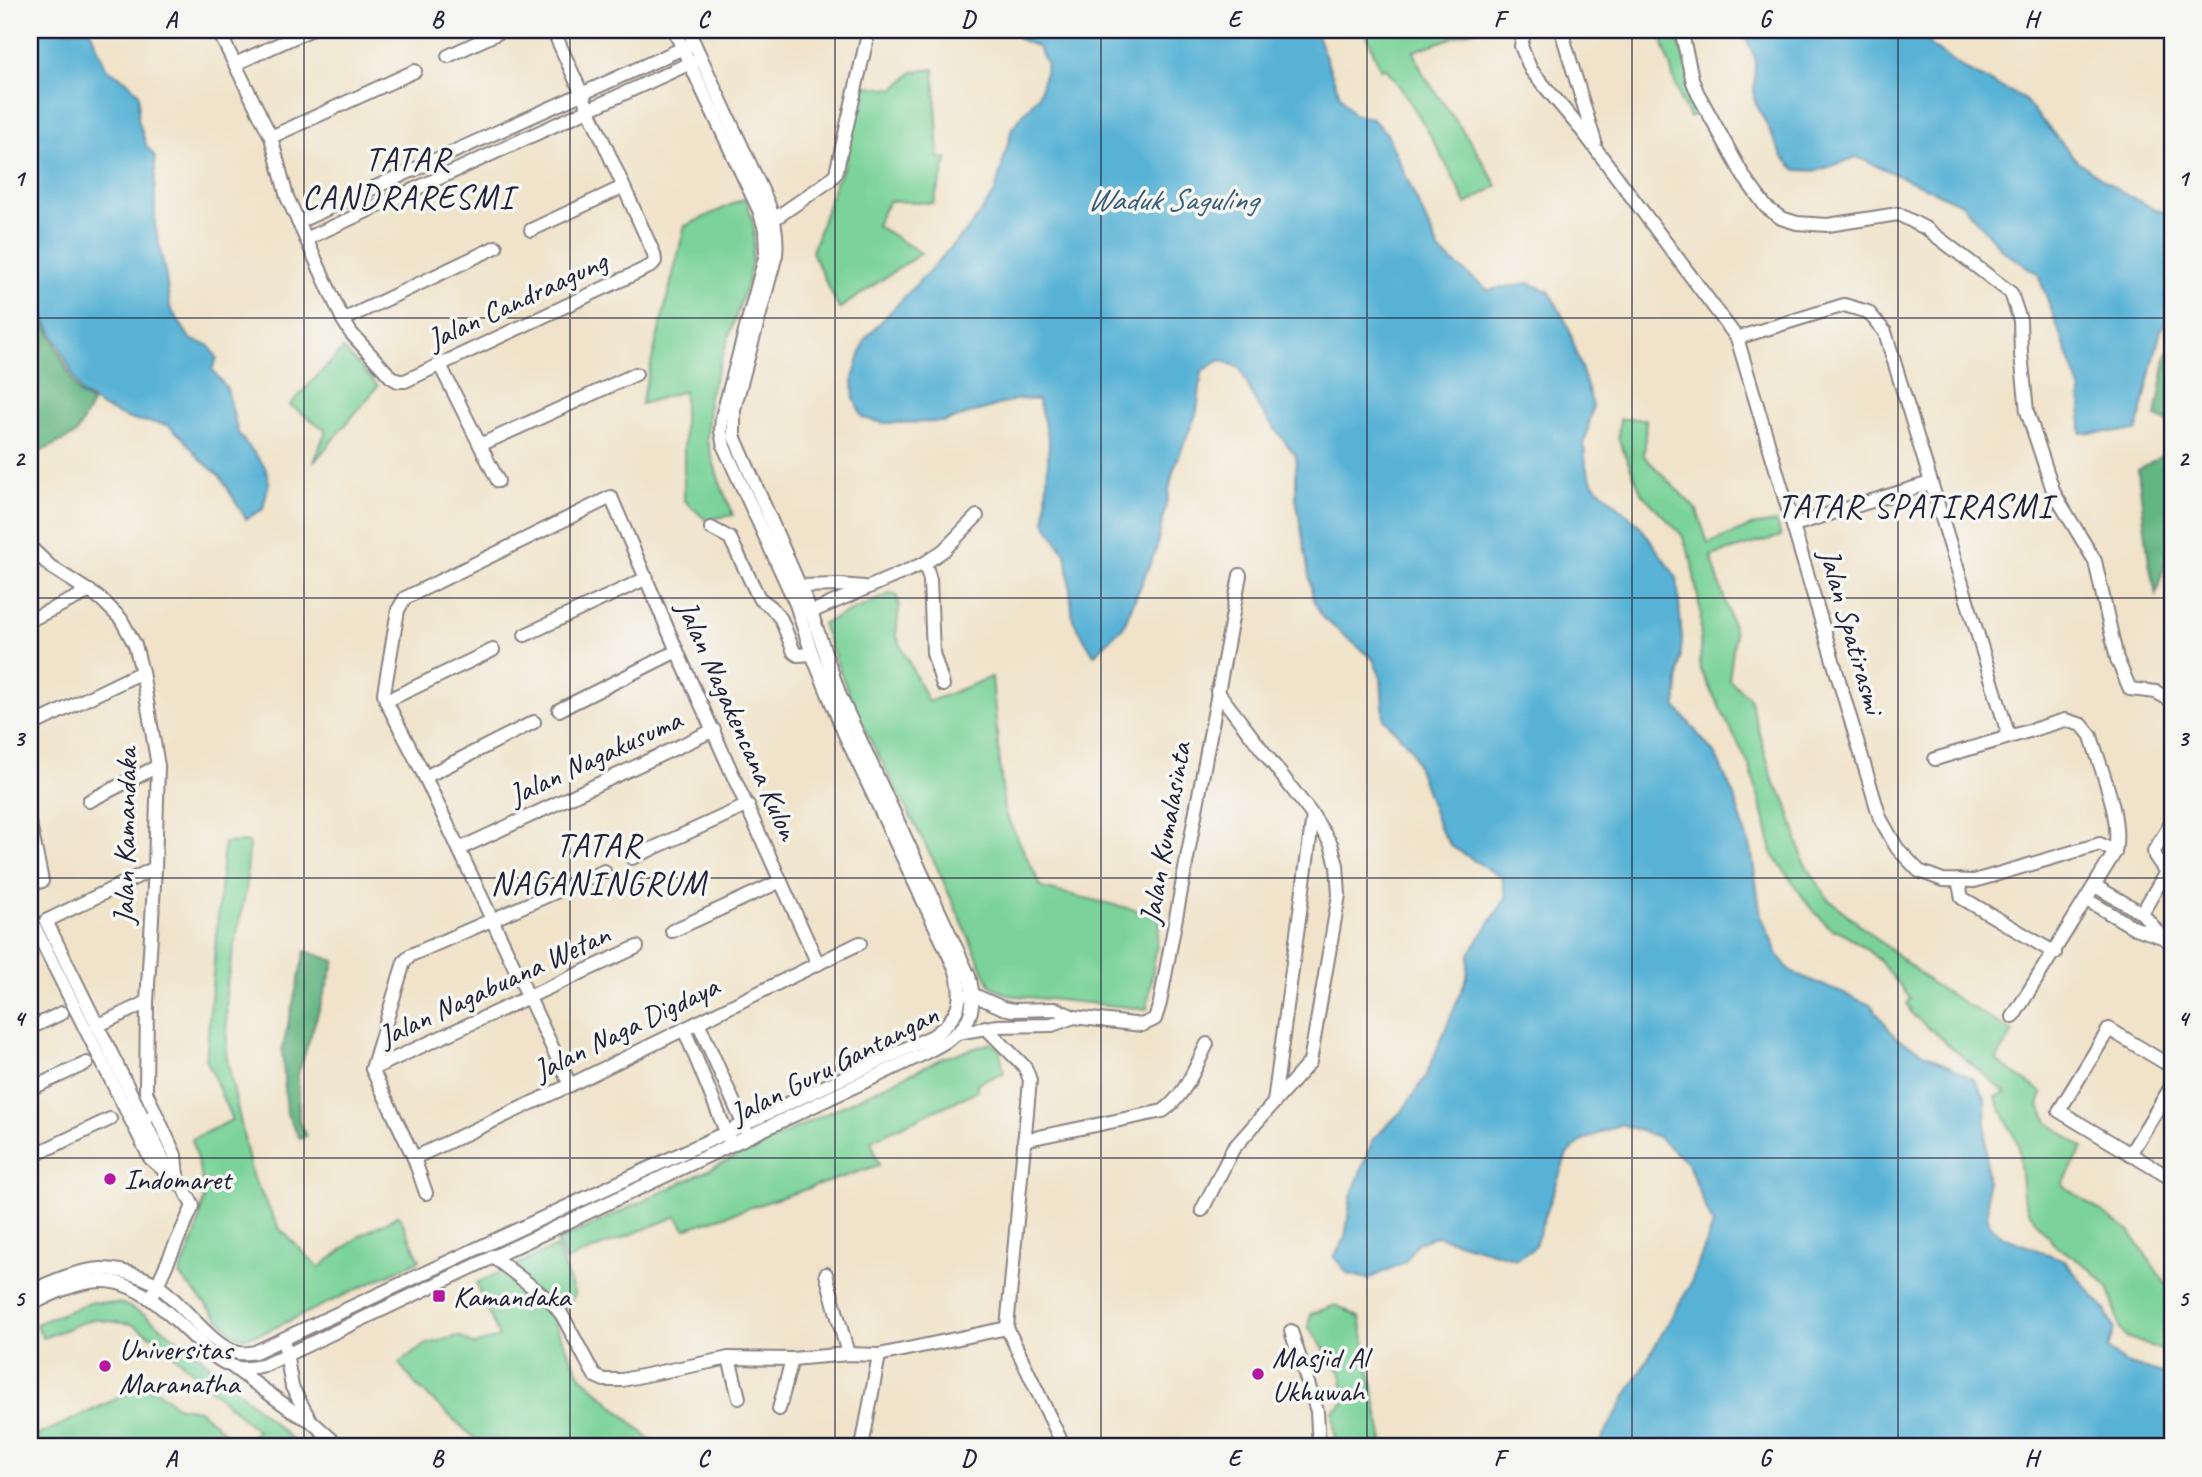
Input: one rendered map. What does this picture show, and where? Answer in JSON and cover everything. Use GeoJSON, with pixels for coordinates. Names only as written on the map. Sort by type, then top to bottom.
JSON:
{"type":"FeatureCollection","features":[{"type":"Feature","properties":{"kind":"street"},"geometry":{"type":"LineString","coordinates":[[218,30],[271,138],[287,197],[342,320],[496,247]]}},
{"type":"Feature","properties":{"kind":"street"},"geometry":{"type":"LineString","coordinates":[[235,64],[310,30]]}},
{"type":"Feature","properties":{"kind":"street"},"geometry":{"type":"LineString","coordinates":[[448,55],[504,30]]}},
{"type":"Feature","properties":{"kind":"street"},"geometry":{"type":"LineString","coordinates":[[531,230],[623,187],[552,30]]}},
{"type":"Feature","properties":{"kind":"street","name":"Jalan Guru Gantangan"},"geometry":{"type":"LineString","coordinates":[[230,1365],[241,1368],[255,1367],[286,1354],[732,1145],[947,1042],[965,1025],[970,1016],[974,995],[969,976],[839,696],[811,612],[734,436],[734,409],[776,255],[777,242],[760,210],[696,60],[689,46],[674,30]]}},
{"type":"Feature","properties":{"kind":"street","name":"Jalan Guru Gantangan"},"geometry":{"type":"LineString","coordinates":[[688,30],[689,46]]}},
{"type":"Feature","properties":{"kind":"street"},"geometry":{"type":"LineString","coordinates":[[769,223],[829,181],[835,173],[869,30]]}},
{"type":"Feature","properties":{"kind":"street","name":"Jalan Spatirasmi"},"geometry":{"type":"LineString","coordinates":[[1530,30],[1524,33],[1521,46],[1531,70],[1598,152],[1737,338],[1880,818],[1897,848],[1919,871],[1943,880],[1974,881],[2101,844],[2115,852]]}},
{"type":"Feature","properties":{"kind":"street","name":"Jalan Spatirasmi"},"geometry":{"type":"LineString","coordinates":[[1561,30],[1598,152]]}},
{"type":"Feature","properties":{"kind":"street"},"geometry":{"type":"LineString","coordinates":[[1681,30],[1698,94],[1744,177],[1766,207],[1781,218],[1797,223],[1828,225],[1898,214],[1927,229],[2011,293],[2020,320],[2027,411],[2054,494],[2095,561],[2117,659],[2130,689],[2156,692],[2172,701]]}},
{"type":"Feature","properties":{"kind":"street"},"geometry":{"type":"LineString","coordinates":[[298,222],[689,46]]}},
{"type":"Feature","properties":{"kind":"street"},"geometry":{"type":"LineString","coordinates":[[306,239],[696,60]]}},
{"type":"Feature","properties":{"kind":"street"},"geometry":{"type":"LineString","coordinates":[[271,138],[415,71]]}},
{"type":"Feature","properties":{"kind":"street"},"geometry":{"type":"LineString","coordinates":[[470,145],[478,161]]}},
{"type":"Feature","properties":{"kind":"street","name":"Jalan Candraagung"},"geometry":{"type":"LineString","coordinates":[[342,320],[391,377],[398,382],[405,381],[652,266],[655,261],[654,254],[623,187]]}},
{"type":"Feature","properties":{"kind":"street","name":"Jalan Guru Gantangan"},"geometry":{"type":"LineString","coordinates":[[30,1292],[67,1275],[102,1269],[135,1275],[158,1285],[230,1350],[239,1353],[255,1352],[933,1036],[954,1017],[961,987],[955,968],[845,735],[812,654],[796,604],[728,458],[721,431],[722,417],[766,254],[769,223]]}},
{"type":"Feature","properties":{"kind":"street"},"geometry":{"type":"LineString","coordinates":[[1737,338],[1844,305],[1868,312],[1885,332],[2009,737]]}},
{"type":"Feature","properties":{"kind":"street"},"geometry":{"type":"LineString","coordinates":[[440,365],[498,481]]}},
{"type":"Feature","properties":{"kind":"street"},"geometry":{"type":"LineString","coordinates":[[480,444],[636,374]]}},
{"type":"Feature","properties":{"kind":"street"},"geometry":{"type":"LineString","coordinates":[[1794,525],[1930,483]]}},
{"type":"Feature","properties":{"kind":"street","name":"Jalan Nagakencana Kulon"},"geometry":{"type":"LineString","coordinates":[[386,701],[384,692],[398,610],[405,598],[611,497],[818,964]]}},
{"type":"Feature","properties":{"kind":"street"},"geometry":{"type":"LineString","coordinates":[[811,612],[925,563],[944,550],[978,516]]}},
{"type":"Feature","properties":{"kind":"street"},"geometry":{"type":"LineString","coordinates":[[711,528],[730,538],[759,598],[771,607],[781,620],[794,652],[798,655],[812,654]]}},
{"type":"Feature","properties":{"kind":"street","name":"Jalan Kamandaka"},"geometry":{"type":"LineString","coordinates":[[30,547],[51,567],[90,591],[121,619],[135,645],[142,672],[158,766],[147,1002],[146,1124],[164,1161],[180,1181],[193,1206],[158,1285]]}},
{"type":"Feature","properties":{"kind":"street"},"geometry":{"type":"LineString","coordinates":[[925,563],[930,580],[933,653],[943,685]]}},
{"type":"Feature","properties":{"kind":"street","name":"Jalan Kumalasinta"},"geometry":{"type":"LineString","coordinates":[[1074,1017],[1142,1025],[1155,1019],[1157,1014],[1240,575]]}},
{"type":"Feature","properties":{"kind":"street"},"geometry":{"type":"LineString","coordinates":[[526,635],[647,578]]}},
{"type":"Feature","properties":{"kind":"street"},"geometry":{"type":"LineString","coordinates":[[799,586],[865,587]]}},
{"type":"Feature","properties":{"kind":"street"},"geometry":{"type":"LineString","coordinates":[[30,620],[90,591]]}},
{"type":"Feature","properties":{"kind":"street"},"geometry":{"type":"LineString","coordinates":[[493,650],[386,701],[425,777],[570,1085]]}},
{"type":"Feature","properties":{"kind":"street"},"geometry":{"type":"LineString","coordinates":[[559,710],[677,651]]}},
{"type":"Feature","properties":{"kind":"street"},"geometry":{"type":"LineString","coordinates":[[30,726],[142,672]]}},
{"type":"Feature","properties":{"kind":"street"},"geometry":{"type":"LineString","coordinates":[[1202,1210],[1233,1149],[1310,1062],[1339,895],[1338,865],[1331,844],[1313,816],[1217,691]]}},
{"type":"Feature","properties":{"kind":"street"},"geometry":{"type":"LineString","coordinates":[[1935,759],[2065,720],[2082,725],[2091,736],[2117,823],[2115,852],[2013,1017]]}},
{"type":"Feature","properties":{"kind":"street"},"geometry":{"type":"LineString","coordinates":[[425,777],[534,722]]}},
{"type":"Feature","properties":{"kind":"street","name":"Jalan Nagakusuma"},"geometry":{"type":"LineString","coordinates":[[459,849],[714,730]]}},
{"type":"Feature","properties":{"kind":"street"},"geometry":{"type":"LineString","coordinates":[[89,801],[158,766]]}},
{"type":"Feature","properties":{"kind":"street"},"geometry":{"type":"LineString","coordinates":[[632,858],[748,806]]}},
{"type":"Feature","properties":{"kind":"street"},"geometry":{"type":"LineString","coordinates":[[1273,1102],[1313,816]]}},
{"type":"Feature","properties":{"kind":"street"},"geometry":{"type":"LineString","coordinates":[[2142,913],[2166,872],[2154,851],[2172,822]]}},
{"type":"Feature","properties":{"kind":"street"},"geometry":{"type":"LineString","coordinates":[[30,824],[42,881],[32,884],[30,888]]}},
{"type":"Feature","properties":{"kind":"street"},"geometry":{"type":"LineString","coordinates":[[146,1124],[46,921],[155,868]]}},
{"type":"Feature","properties":{"kind":"street"},"geometry":{"type":"LineString","coordinates":[[426,1193],[415,1158],[372,1069],[404,962],[411,955],[604,871]]}},
{"type":"Feature","properties":{"kind":"street"},"geometry":{"type":"LineString","coordinates":[[1958,880],[1962,898],[2055,953]]}},
{"type":"Feature","properties":{"kind":"street"},"geometry":{"type":"LineString","coordinates":[[672,931],[781,881]]}},
{"type":"Feature","properties":{"kind":"street"},"geometry":{"type":"LineString","coordinates":[[2095,886],[2142,913],[2167,940]]}},
{"type":"Feature","properties":{"kind":"street"},"geometry":{"type":"LineString","coordinates":[[2087,900],[2135,928],[2167,940]]}},
{"type":"Feature","properties":{"kind":"street"},"geometry":{"type":"LineString","coordinates":[[30,918],[150,1158],[180,1181]]}},
{"type":"Feature","properties":{"kind":"street","name":"Jalan Naga Digdaya"},"geometry":{"type":"LineString","coordinates":[[415,1158],[860,943]]}},
{"type":"Feature","properties":{"kind":"street","name":"Jalan Nagabuana Wetan"},"geometry":{"type":"LineString","coordinates":[[372,1069],[637,947]]}},
{"type":"Feature","properties":{"kind":"street"},"geometry":{"type":"LineString","coordinates":[[960,996],[974,995],[1003,1008],[1056,1009],[1074,1017]]}},
{"type":"Feature","properties":{"kind":"street"},"geometry":{"type":"LineString","coordinates":[[97,1026],[147,1002]]}},
{"type":"Feature","properties":{"kind":"street"},"geometry":{"type":"LineString","coordinates":[[30,1028],[62,1013]]}},
{"type":"Feature","properties":{"kind":"street"},"geometry":{"type":"LineString","coordinates":[[941,1030],[956,1034],[985,1027],[1018,1024],[1052,1026],[1074,1017]]}},
{"type":"Feature","properties":{"kind":"street"},"geometry":{"type":"LineString","coordinates":[[698,1022],[748,1137]]}},
{"type":"Feature","properties":{"kind":"street"},"geometry":{"type":"LineString","coordinates":[[985,1027],[1027,1070],[1029,1093],[1007,1328],[1064,1447]]}},
{"type":"Feature","properties":{"kind":"street"},"geometry":{"type":"LineString","coordinates":[[684,1029],[732,1145]]}},
{"type":"Feature","properties":{"kind":"street"},"geometry":{"type":"LineString","coordinates":[[2172,1067],[2109,1029],[2059,1111],[2172,1179]]}},
{"type":"Feature","properties":{"kind":"street"},"geometry":{"type":"LineString","coordinates":[[1024,1140],[1163,1111],[1172,1105],[1183,1089],[1207,1044]]}},
{"type":"Feature","properties":{"kind":"street"},"geometry":{"type":"LineString","coordinates":[[30,1089],[87,1063]]}},
{"type":"Feature","properties":{"kind":"street"},"geometry":{"type":"LineString","coordinates":[[2130,1154],[2172,1086]]}},
{"type":"Feature","properties":{"kind":"street","name":"Jalan Kamandaka"},"geometry":{"type":"LineString","coordinates":[[146,1092],[175,1156],[180,1181]]}},
{"type":"Feature","properties":{"kind":"street"},"geometry":{"type":"LineString","coordinates":[[30,1157],[110,1119]]}},
{"type":"Feature","properties":{"kind":"street"},"geometry":{"type":"LineString","coordinates":[[492,1256],[552,1303],[562,1315],[592,1371],[601,1379],[622,1380],[729,1358],[792,1359],[848,1354],[880,1355],[1007,1328]]}},
{"type":"Feature","properties":{"kind":"street"},"geometry":{"type":"LineString","coordinates":[[826,1274],[848,1354]]}},
{"type":"Feature","properties":{"kind":"street"},"geometry":{"type":"LineString","coordinates":[[30,1305],[64,1289],[102,1281],[123,1285],[152,1299],[206,1349],[297,1414],[310,1420],[340,1447]]}},
{"type":"Feature","properties":{"kind":"street"},"geometry":{"type":"LineString","coordinates":[[152,1299],[158,1285]]}},
{"type":"Feature","properties":{"kind":"street"},"geometry":{"type":"LineString","coordinates":[[1292,1331],[1317,1411],[1319,1447]]}},
{"type":"Feature","properties":{"kind":"street"},"geometry":{"type":"LineString","coordinates":[[284,1340],[292,1387],[310,1420]]}},
{"type":"Feature","properties":{"kind":"street"},"geometry":{"type":"LineString","coordinates":[[862,1447],[880,1355]]}},
{"type":"Feature","properties":{"kind":"street"},"geometry":{"type":"LineString","coordinates":[[729,1358],[739,1398]]}},
{"type":"Feature","properties":{"kind":"street"},"geometry":{"type":"LineString","coordinates":[[779,1409],[792,1359]]}},
{"type":"Feature","properties":{"kind":"green space"},"geometry":{"type":"Polygon","coordinates":[[[1474,30],[1414,51],[1423,74],[1474,147],[1497,186],[1466,204],[1420,117],[1386,68],[1380,69],[1366,32],[1474,30]]]}},
{"type":"Feature","properties":{"kind":"green space"},"geometry":{"type":"Polygon","coordinates":[[[1659,30],[1674,30],[1703,113],[1689,117],[1680,99],[1659,30]]]}},
{"type":"Feature","properties":{"kind":"green space"},"geometry":{"type":"Polygon","coordinates":[[[934,69],[939,158],[948,158],[933,203],[889,201],[876,225],[921,253],[839,309],[812,252],[835,184],[845,164],[858,85],[895,89],[913,72],[934,69]]]}},
{"type":"Feature","properties":{"kind":"green space"},"geometry":{"type":"Polygon","coordinates":[[[746,198],[754,227],[749,278],[709,395],[707,441],[733,515],[706,520],[684,500],[684,391],[641,404],[685,226],[746,198]]]}},
{"type":"Feature","properties":{"kind":"green space"},"geometry":{"type":"Polygon","coordinates":[[[37,305],[78,393],[92,403],[76,434],[30,457],[30,308],[37,305]]]}},
{"type":"Feature","properties":{"kind":"green space"},"geometry":{"type":"Polygon","coordinates":[[[2172,345],[2172,424],[2156,417],[2167,353],[2172,345]]]}},
{"type":"Feature","properties":{"kind":"green space"},"geometry":{"type":"Polygon","coordinates":[[[343,349],[378,386],[314,462],[326,430],[290,405],[343,349]]]}},
{"type":"Feature","properties":{"kind":"green space"},"geometry":{"type":"Polygon","coordinates":[[[1620,419],[1646,419],[1644,456],[1697,510],[1708,544],[1751,526],[1776,522],[1781,536],[1711,556],[1735,634],[1729,680],[1749,697],[1774,784],[1785,799],[1804,862],[1828,899],[1934,985],[2013,1032],[1996,1061],[2043,1093],[2039,1106],[2049,1123],[2083,1148],[2062,1185],[2129,1231],[2172,1293],[2172,1354],[2126,1337],[2120,1329],[2109,1289],[2092,1270],[2054,1244],[2028,1211],[2023,1194],[2018,1144],[1995,1097],[2006,1093],[1912,1014],[1907,1004],[1910,998],[1879,960],[1840,931],[1831,929],[1810,907],[1772,853],[1750,767],[1700,669],[1701,614],[1691,559],[1682,535],[1642,494],[1618,438],[1620,419]]]}},
{"type":"Feature","properties":{"kind":"green space"},"geometry":{"type":"Polygon","coordinates":[[[2172,449],[2172,541],[2156,594],[2149,562],[2138,470],[2172,449]]]}},
{"type":"Feature","properties":{"kind":"green space"},"geometry":{"type":"Polygon","coordinates":[[[892,593],[897,596],[899,607],[896,635],[928,702],[992,677],[1004,811],[1042,888],[1161,916],[1147,1009],[1008,995],[990,985],[937,867],[857,715],[822,624],[892,593]]]}},
{"type":"Feature","properties":{"kind":"green space"},"geometry":{"type":"Polygon","coordinates":[[[249,842],[246,890],[226,986],[227,1059],[252,1176],[279,1228],[319,1268],[361,1235],[399,1215],[420,1260],[265,1332],[244,1338],[232,1333],[179,1275],[196,1234],[205,1193],[192,1139],[232,1120],[206,1058],[224,843],[249,842]]]}},
{"type":"Feature","properties":{"kind":"green space"},"geometry":{"type":"Polygon","coordinates":[[[305,951],[335,961],[298,1074],[299,1122],[306,1136],[300,1139],[287,1114],[282,1051],[305,951]]]}},
{"type":"Feature","properties":{"kind":"green space"},"geometry":{"type":"Polygon","coordinates":[[[991,1043],[1000,1050],[1004,1073],[977,1083],[978,1091],[871,1140],[879,1165],[685,1229],[677,1216],[565,1261],[557,1242],[943,1058],[991,1043]]]}},
{"type":"Feature","properties":{"kind":"green space"},"geometry":{"type":"Polygon","coordinates":[[[556,1247],[575,1295],[553,1321],[580,1375],[656,1445],[680,1447],[484,1447],[416,1385],[399,1363],[427,1344],[459,1336],[474,1345],[499,1337],[476,1283],[556,1247]]]}},
{"type":"Feature","properties":{"kind":"green space"},"geometry":{"type":"Polygon","coordinates":[[[92,1302],[123,1304],[145,1315],[201,1357],[300,1447],[30,1447],[30,1439],[142,1387],[158,1391],[176,1406],[199,1410],[239,1445],[257,1431],[158,1340],[131,1324],[92,1319],[43,1338],[36,1324],[92,1302]]]}},
{"type":"Feature","properties":{"kind":"green space"},"geometry":{"type":"Polygon","coordinates":[[[1336,1305],[1360,1318],[1384,1447],[1336,1447],[1333,1411],[1346,1402],[1341,1373],[1308,1326],[1311,1314],[1336,1305]]]}},
{"type":"Feature","properties":{"kind":"water"},"geometry":{"type":"Polygon","coordinates":[[[30,30],[90,30],[106,68],[127,81],[139,94],[138,119],[146,145],[155,157],[155,225],[170,308],[191,340],[209,345],[217,358],[212,369],[227,389],[238,433],[265,467],[269,482],[263,509],[246,519],[220,476],[168,425],[129,419],[102,407],[81,393],[59,345],[30,296],[30,30]]]}},
{"type":"Feature","properties":{"kind":"water","name":"Waduk Saguling"},"geometry":{"type":"Polygon","coordinates":[[[1014,30],[1315,30],[1340,95],[1353,114],[1372,119],[1387,134],[1440,252],[1488,290],[1529,283],[1549,291],[1568,326],[1593,406],[1584,445],[1586,466],[1593,484],[1640,526],[1677,578],[1682,640],[1676,707],[1716,756],[1734,796],[1752,855],[1761,916],[1778,955],[1791,972],[1871,1005],[1896,1038],[1975,1080],[1985,1098],[1988,1222],[2003,1237],[2064,1260],[2105,1310],[2114,1329],[2108,1349],[2123,1362],[2172,1377],[2172,1447],[1831,1447],[1827,1444],[1809,1447],[1597,1447],[1690,1285],[1713,1225],[1688,1164],[1658,1137],[1621,1124],[1583,1140],[1567,1154],[1534,1248],[1516,1259],[1437,1236],[1417,1243],[1405,1262],[1368,1279],[1348,1274],[1334,1257],[1345,1239],[1351,1197],[1373,1139],[1403,1110],[1426,1076],[1467,977],[1469,954],[1506,898],[1502,878],[1451,846],[1439,827],[1411,748],[1384,719],[1381,678],[1373,659],[1322,617],[1313,599],[1296,498],[1296,456],[1258,407],[1240,368],[1221,360],[1202,371],[1197,412],[1174,468],[1156,550],[1123,627],[1094,655],[1073,620],[1067,557],[1045,522],[1049,440],[1038,400],[1018,399],[943,422],[883,423],[863,418],[854,399],[853,378],[865,339],[971,226],[995,192],[1012,128],[1039,95],[1047,64],[1038,47],[1019,39],[1014,30]]]}},
{"type":"Feature","properties":{"kind":"water"},"geometry":{"type":"Polygon","coordinates":[[[1742,30],[1916,30],[1931,46],[1966,70],[2023,98],[2077,161],[2128,196],[2167,214],[2172,220],[2172,312],[2161,329],[2137,431],[2081,433],[2081,391],[2038,274],[2003,251],[1962,204],[1857,157],[1817,171],[1796,170],[1782,156],[1754,99],[1755,58],[1742,30]]]}},
{"type":"Feature","properties":{"kind":"place","name":"Indomaret"},"geometry":{"type":"Point","coordinates":[110,1179]}},
{"type":"Feature","properties":{"kind":"place","name":"Kamandaka"},"geometry":{"type":"Point","coordinates":[439,1296]}},
{"type":"Feature","properties":{"kind":"place","name":"Universitas Maranatha"},"geometry":{"type":"Point","coordinates":[105,1366]}},
{"type":"Feature","properties":{"kind":"place","name":"Masjid Al Ukhuwah"},"geometry":{"type":"Point","coordinates":[1258,1374]}},
{"type":"Feature","properties":{"kind":"district","name":"TATAR CANDRARESMI"},"geometry":{"type":"Point","coordinates":[408,178]}},
{"type":"Feature","properties":{"kind":"district","name":"TATAR SPATIRASMI"},"geometry":{"type":"Point","coordinates":[1915,506]}},
{"type":"Feature","properties":{"kind":"district","name":"TATAR NAGANINGRUM"},"geometry":{"type":"Point","coordinates":[599,864]}}]}
